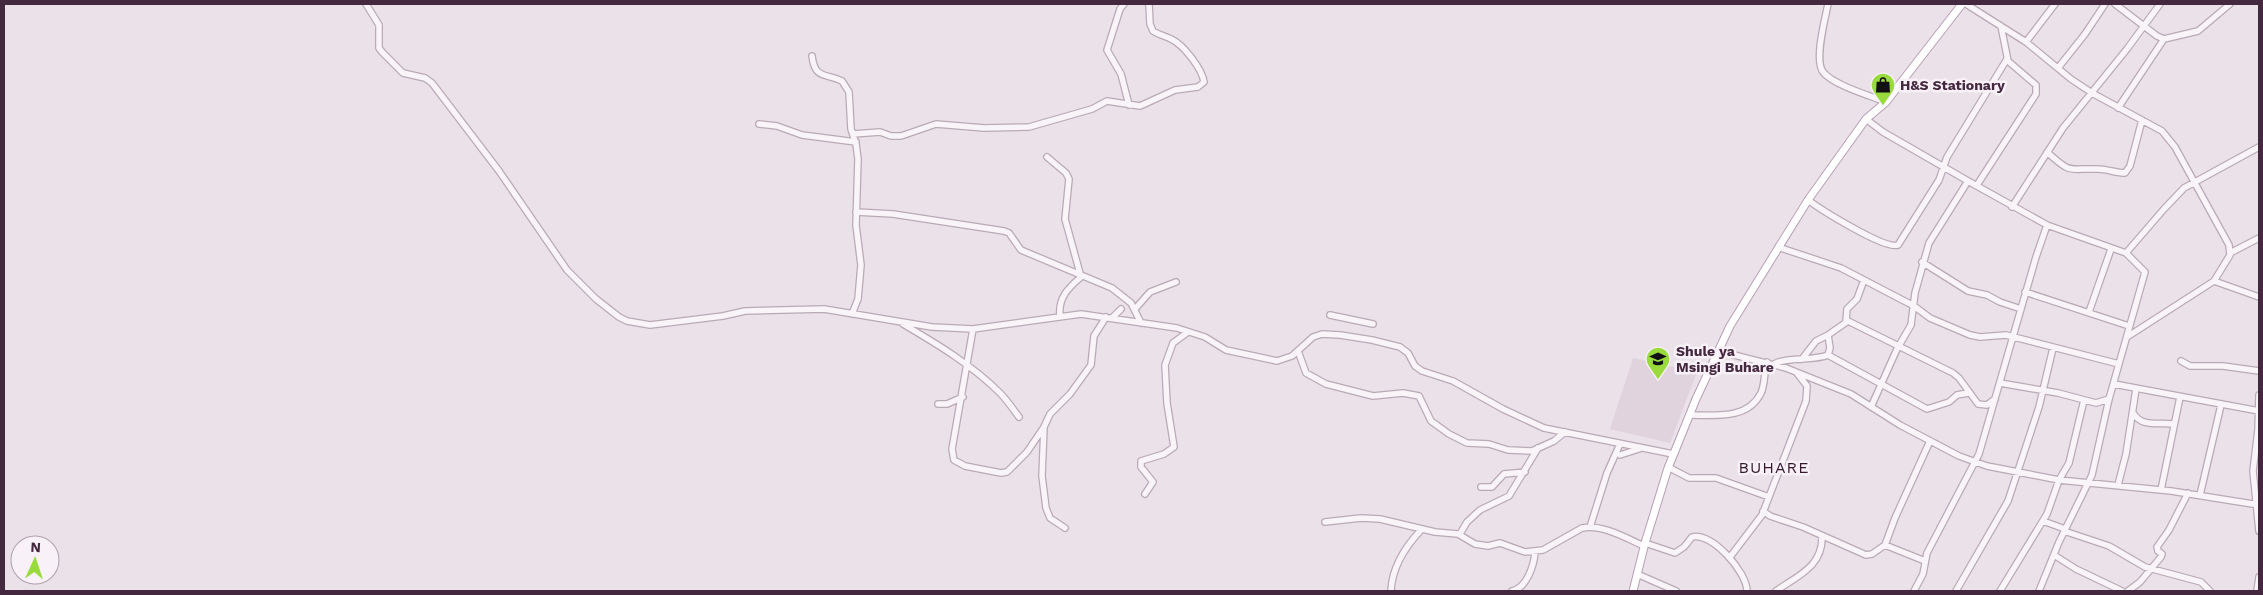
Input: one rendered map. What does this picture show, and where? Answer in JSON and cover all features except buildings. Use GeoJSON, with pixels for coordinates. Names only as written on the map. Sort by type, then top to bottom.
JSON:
{"type":"FeatureCollection","features":[{"type":"Feature","properties":{"kind":"main road"},"geometry":{"type":"LineString","coordinates":[[1633,591],[1644,544],[1668,467],[1730,326],[1808,200],[1866,119],[1886,102],[1964,4]]}},
{"type":"Feature","properties":{"kind":"street"},"geometry":{"type":"LineString","coordinates":[[366,4],[379,26],[379,48],[382,52],[403,73],[425,78],[432,82],[499,171],[567,270],[619,317],[633,323],[650,325],[681,322],[756,310],[824,309],[932,327],[973,329],[1081,314],[1109,317],[1188,332],[1209,339],[1226,350],[1277,361],[1287,359],[1298,352],[1313,337],[1322,334],[1372,340],[1400,347],[1408,353],[1415,366],[1422,371],[1459,384],[1550,430],[1673,454]]}},
{"type":"Feature","properties":{"kind":"street"},"geometry":{"type":"LineString","coordinates":[[1124,4],[1106,50],[1121,74],[1129,105]]}},
{"type":"Feature","properties":{"kind":"street"},"geometry":{"type":"LineString","coordinates":[[853,134],[880,132],[891,136],[901,136],[936,124],[984,128],[1025,128],[1092,109],[1107,101],[1129,105],[1144,104],[1175,90],[1195,88],[1204,82],[1200,70],[1182,46],[1153,31],[1150,24],[1150,4]]}},
{"type":"Feature","properties":{"kind":"street"},"geometry":{"type":"LineString","coordinates":[[1828,4],[1821,42],[1820,63],[1822,69],[1830,78],[1886,102]]}},
{"type":"Feature","properties":{"kind":"street"},"geometry":{"type":"LineString","coordinates":[[1964,4],[2026,42],[2092,93],[2157,127],[2168,137],[2229,245],[2230,252]]}},
{"type":"Feature","properties":{"kind":"street"},"geometry":{"type":"LineString","coordinates":[[2026,42],[2055,4]]}},
{"type":"Feature","properties":{"kind":"street"},"geometry":{"type":"LineString","coordinates":[[2058,68],[2085,34],[2104,4]]}},
{"type":"Feature","properties":{"kind":"street"},"geometry":{"type":"LineString","coordinates":[[2115,4],[2143,26],[2164,39],[2198,31],[2230,4]]}},
{"type":"Feature","properties":{"kind":"street"},"geometry":{"type":"LineString","coordinates":[[2012,207],[2063,128],[2127,49],[2160,4]]}},
{"type":"Feature","properties":{"kind":"street"},"geometry":{"type":"LineString","coordinates":[[1977,185],[2036,94],[2036,85],[2010,64],[2007,59],[2002,26]]}},
{"type":"Feature","properties":{"kind":"street"},"geometry":{"type":"LineString","coordinates":[[2118,108],[2164,39]]}},
{"type":"Feature","properties":{"kind":"street"},"geometry":{"type":"LineString","coordinates":[[812,56],[814,68],[818,73],[839,79],[848,88],[853,134],[856,142],[858,172],[856,239],[861,265],[858,299],[852,314]]}},
{"type":"Feature","properties":{"kind":"street"},"geometry":{"type":"LineString","coordinates":[[1808,200],[1888,246],[1895,246],[1902,241],[1933,191],[1947,156],[2007,59]]}},
{"type":"Feature","properties":{"kind":"street"},"geometry":{"type":"LineString","coordinates":[[1866,119],[1883,132],[2012,207],[2047,225],[2126,253],[2137,262],[2145,275],[2118,364],[2099,450],[2091,477],[2065,530],[2039,591]]}},
{"type":"Feature","properties":{"kind":"street"},"geometry":{"type":"LineString","coordinates":[[2047,152],[2061,165],[2075,171],[2097,169],[2125,173],[2130,166],[2142,120]]}},
{"type":"Feature","properties":{"kind":"street"},"geometry":{"type":"LineString","coordinates":[[760,124],[777,126],[802,134],[856,142]]}},
{"type":"Feature","properties":{"kind":"street"},"geometry":{"type":"LineString","coordinates":[[2126,253],[2184,188],[2259,147]]}},
{"type":"Feature","properties":{"kind":"street"},"geometry":{"type":"LineString","coordinates":[[1047,157],[1066,173],[1069,179],[1065,218],[1081,277]]}},
{"type":"Feature","properties":{"kind":"street"},"geometry":{"type":"LineString","coordinates":[[1871,407],[1912,321],[1922,262],[1932,239],[1968,181]]}},
{"type":"Feature","properties":{"kind":"street"},"geometry":{"type":"LineString","coordinates":[[856,212],[893,214],[998,229],[1009,233],[1021,250],[1049,260],[1081,277],[1112,288],[1135,309],[1141,323]]}},
{"type":"Feature","properties":{"kind":"street"},"geometry":{"type":"LineString","coordinates":[[1914,591],[1922,578],[1927,553],[1974,462],[2000,383],[2025,292],[2047,225]]}},
{"type":"Feature","properties":{"kind":"street"},"geometry":{"type":"LineString","coordinates":[[2127,337],[2214,281],[2230,252],[2259,238]]}},
{"type":"Feature","properties":{"kind":"street"},"geometry":{"type":"LineString","coordinates":[[1778,247],[1841,268],[1914,306],[1930,318],[1970,335],[1980,337],[2000,334],[2118,364]]}},
{"type":"Feature","properties":{"kind":"street"},"geometry":{"type":"LineString","coordinates":[[2089,312],[2111,249]]}},
{"type":"Feature","properties":{"kind":"street"},"geometry":{"type":"LineString","coordinates":[[1922,262],[1968,291],[2021,309]]}},
{"type":"Feature","properties":{"kind":"street"},"geometry":{"type":"LineString","coordinates":[[1060,316],[1061,300],[1071,285],[1081,277]]}},
{"type":"Feature","properties":{"kind":"street"},"geometry":{"type":"LineString","coordinates":[[1802,359],[1816,341],[1828,335],[1846,321],[1847,309],[1857,299],[1864,280]]}},
{"type":"Feature","properties":{"kind":"street"},"geometry":{"type":"LineString","coordinates":[[2214,281],[2259,298]]}},
{"type":"Feature","properties":{"kind":"street"},"geometry":{"type":"LineString","coordinates":[[1135,309],[1143,297],[1150,292],[1176,282]]}},
{"type":"Feature","properties":{"kind":"street"},"geometry":{"type":"LineString","coordinates":[[2025,292],[2129,326]]}},
{"type":"Feature","properties":{"kind":"street"},"geometry":{"type":"LineString","coordinates":[[973,329],[966,364],[963,397],[952,452],[958,464],[1001,473],[1007,472],[1033,446],[1050,414],[1070,394],[1091,365],[1094,336],[1109,317],[1121,309]]}},
{"type":"Feature","properties":{"kind":"street"},"geometry":{"type":"LineString","coordinates":[[1330,315],[1373,324]]}},
{"type":"Feature","properties":{"kind":"street"},"geometry":{"type":"LineString","coordinates":[[899,321],[966,364],[1002,394],[1019,417]]}},
{"type":"Feature","properties":{"kind":"street"},"geometry":{"type":"LineString","coordinates":[[1846,321],[1953,373],[1979,404],[1987,405],[1995,398]]}},
{"type":"Feature","properties":{"kind":"street"},"geometry":{"type":"LineString","coordinates":[[1145,494],[1153,482],[1141,467],[1141,461],[1172,450],[1174,444],[1167,403],[1165,365],[1173,343],[1188,332]]}},
{"type":"Feature","properties":{"kind":"street"},"geometry":{"type":"LineString","coordinates":[[1828,335],[1830,348],[1828,355]]}},
{"type":"Feature","properties":{"kind":"street"},"geometry":{"type":"LineString","coordinates":[[1956,591],[2005,508],[2018,473],[2053,348]]}},
{"type":"Feature","properties":{"kind":"street"},"geometry":{"type":"LineString","coordinates":[[1718,351],[1796,371],[1851,394],[1930,441],[1974,462],[2018,473],[2059,480],[2188,493],[2257,504]]}},
{"type":"Feature","properties":{"kind":"street"},"geometry":{"type":"LineString","coordinates":[[1298,352],[1306,373],[1315,379],[1346,390],[1380,396],[1394,393],[1415,394],[1421,399],[1431,421],[1449,434],[1467,443],[1489,444],[1518,451],[1538,448],[1554,441],[1564,432]]}},
{"type":"Feature","properties":{"kind":"street"},"geometry":{"type":"LineString","coordinates":[[1770,363],[1828,355],[1927,408],[1949,402],[1956,395],[1968,393]]}},
{"type":"Feature","properties":{"kind":"street"},"geometry":{"type":"LineString","coordinates":[[1287,359],[1302,366]]}},
{"type":"Feature","properties":{"kind":"street"},"geometry":{"type":"LineString","coordinates":[[2181,361],[2190,366],[2223,366],[2259,371]]}},
{"type":"Feature","properties":{"kind":"street"},"geometry":{"type":"LineString","coordinates":[[1690,415],[1722,415],[1747,409],[1761,394],[1770,363]]}},
{"type":"Feature","properties":{"kind":"street"},"geometry":{"type":"LineString","coordinates":[[1730,557],[1758,521],[1763,511],[1808,397],[1805,383],[1796,371]]}},
{"type":"Feature","properties":{"kind":"street"},"geometry":{"type":"LineString","coordinates":[[2000,383],[2096,403],[2109,399]]}},
{"type":"Feature","properties":{"kind":"street"},"geometry":{"type":"LineString","coordinates":[[2114,384],[2258,411]]}},
{"type":"Feature","properties":{"kind":"street"},"geometry":{"type":"LineString","coordinates":[[2118,485],[2136,389]]}},
{"type":"Feature","properties":{"kind":"street"},"geometry":{"type":"LineString","coordinates":[[2259,395],[2258,430],[2252,471],[2259,531]]}},
{"type":"Feature","properties":{"kind":"street"},"geometry":{"type":"LineString","coordinates":[[938,404],[947,404],[963,397]]}},
{"type":"Feature","properties":{"kind":"street"},"geometry":{"type":"LineString","coordinates":[[2161,490],[2180,397]]}},
{"type":"Feature","properties":{"kind":"street"},"geometry":{"type":"LineString","coordinates":[[2000,591],[2043,521],[2059,480],[2068,463],[2084,400]]}},
{"type":"Feature","properties":{"kind":"street"},"geometry":{"type":"LineString","coordinates":[[2200,495],[2221,405]]}},
{"type":"Feature","properties":{"kind":"street"},"geometry":{"type":"LineString","coordinates":[[2133,413],[2143,423],[2174,424]]}},
{"type":"Feature","properties":{"kind":"street"},"geometry":{"type":"LineString","coordinates":[[1044,427],[1042,476],[1046,508],[1050,518],[1065,528]]}},
{"type":"Feature","properties":{"kind":"street"},"geometry":{"type":"LineString","coordinates":[[1763,511],[1770,516],[1803,527],[1866,555],[1872,554],[1885,545],[1895,518],[1930,441]]}},
{"type":"Feature","properties":{"kind":"street"},"geometry":{"type":"LineString","coordinates":[[1590,527],[1607,473],[1620,444]]}},
{"type":"Feature","properties":{"kind":"street"},"geometry":{"type":"LineString","coordinates":[[1460,534],[1468,522],[1480,510],[1505,500],[1509,496],[1526,471],[1538,448]]}},
{"type":"Feature","properties":{"kind":"street"},"geometry":{"type":"LineString","coordinates":[[1620,455],[1647,448]]}},
{"type":"Feature","properties":{"kind":"street"},"geometry":{"type":"LineString","coordinates":[[1668,467],[1689,478],[1716,478],[1769,497]]}},
{"type":"Feature","properties":{"kind":"street"},"geometry":{"type":"LineString","coordinates":[[1481,488],[1492,487],[1504,474],[1526,471]]}},
{"type":"Feature","properties":{"kind":"street"},"geometry":{"type":"LineString","coordinates":[[2128,591],[2162,556],[2157,547],[2169,530],[2188,493]]}},
{"type":"Feature","properties":{"kind":"street"},"geometry":{"type":"LineString","coordinates":[[1326,522],[1370,518],[1390,520],[1421,530],[1460,534],[1475,544],[1488,546],[1500,543],[1519,550],[1535,552],[1582,528],[1590,527],[1675,553],[1684,547],[1692,537],[1697,536],[1730,557],[1747,585],[1747,591]]}},
{"type":"Feature","properties":{"kind":"street"},"geometry":{"type":"LineString","coordinates":[[2043,521],[2117,550],[2142,566],[2201,582],[2210,591]]}},
{"type":"Feature","properties":{"kind":"street"},"geometry":{"type":"LineString","coordinates":[[1391,591],[1401,555],[1421,530]]}},
{"type":"Feature","properties":{"kind":"street"},"geometry":{"type":"LineString","coordinates":[[1776,591],[1801,575],[1817,561],[1822,536]]}},
{"type":"Feature","properties":{"kind":"street"},"geometry":{"type":"LineString","coordinates":[[1885,545],[1925,561]]}},
{"type":"Feature","properties":{"kind":"street"},"geometry":{"type":"LineString","coordinates":[[1512,591],[1517,590],[1526,580],[1535,552]]}},
{"type":"Feature","properties":{"kind":"street"},"geometry":{"type":"LineString","coordinates":[[2054,555],[2076,569],[2122,591]]}},
{"type":"Feature","properties":{"kind":"street"},"geometry":{"type":"LineString","coordinates":[[1637,574],[1676,591]]}},
{"type":"Feature","properties":{"kind":"street"},"geometry":{"type":"LineString","coordinates":[[2257,591],[2259,577]]}},
{"type":"Feature","properties":{"kind":"shaded area"},"geometry":{"type":"Polygon","coordinates":[[[1633,358],[1697,372],[1670,443],[1610,429],[1633,358]]]}},
{"type":"Feature","properties":{"kind":"place","name":"H&S Stationary"},"geometry":{"type":"Point","coordinates":[1883,106]}},
{"type":"Feature","properties":{"kind":"place","name":"Shule ya Msingi Buhare"},"geometry":{"type":"Point","coordinates":[1658,380]}},
{"type":"Feature","properties":{"kind":"district","name":"BUHARE"},"geometry":{"type":"Point","coordinates":[1774,467]}}]}
